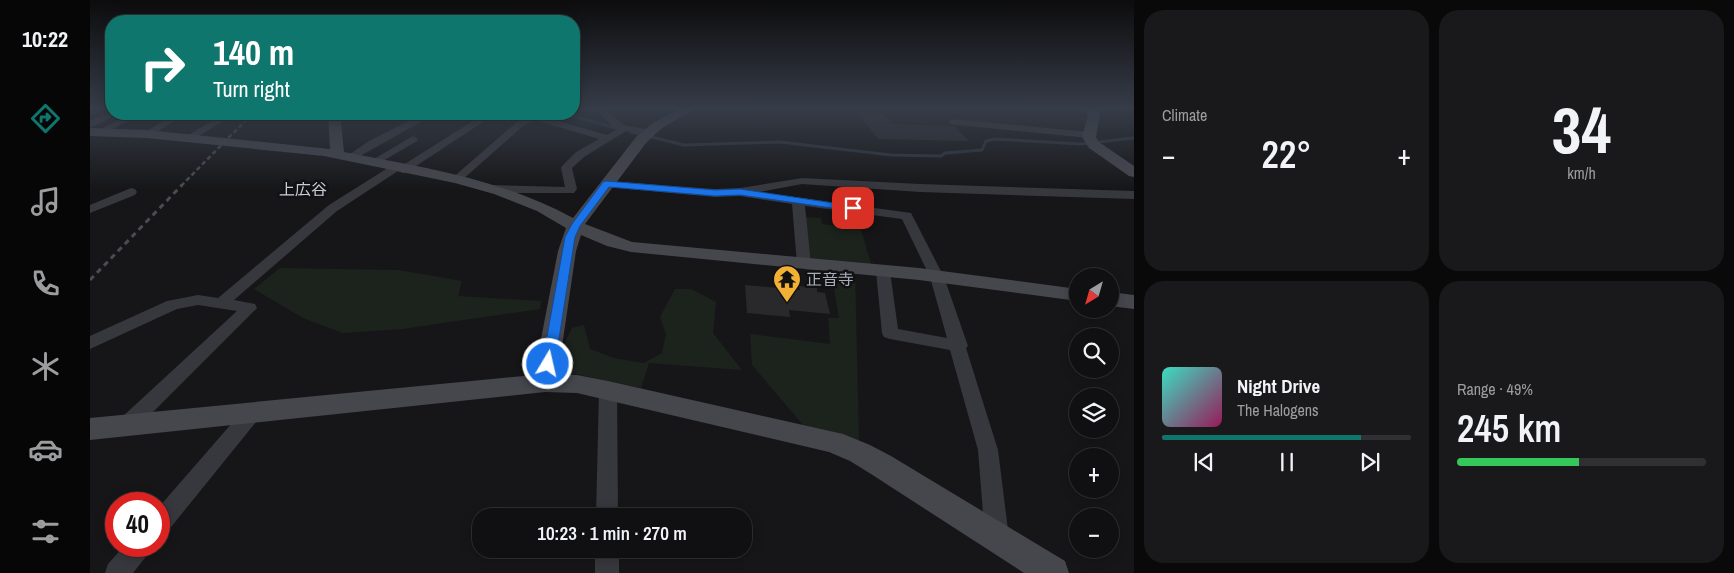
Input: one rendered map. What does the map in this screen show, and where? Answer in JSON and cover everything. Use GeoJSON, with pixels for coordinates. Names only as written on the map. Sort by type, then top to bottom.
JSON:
{"type":"FeatureCollection","features":[{"type":"Feature","properties":{"kind":"street"},"geometry":{"type":"LineString","coordinates":[[165,136],[343,156],[399,169],[457,179],[492,189],[544,208],[575,226],[613,242],[631,247],[937,276],[1069,294]]}},
{"type":"Feature","properties":{"kind":"street"},"geometry":{"type":"LineString","coordinates":[[188,138],[192,136]]}},
{"type":"Feature","properties":{"kind":"street"},"geometry":{"type":"LineString","coordinates":[[339,136],[343,156]]}},
{"type":"Feature","properties":{"kind":"street"},"geometry":{"type":"LineString","coordinates":[[343,156],[387,136]]}},
{"type":"Feature","properties":{"kind":"street"},"geometry":{"type":"LineString","coordinates":[[221,303],[332,208],[454,136]]}},
{"type":"Feature","properties":{"kind":"street"},"geometry":{"type":"LineString","coordinates":[[457,179],[507,136]]}},
{"type":"Feature","properties":{"kind":"street"},"geometry":{"type":"LineString","coordinates":[[600,136],[608,138]]}},
{"type":"Feature","properties":{"kind":"street"},"geometry":{"type":"LineString","coordinates":[[492,189],[570,191],[566,168],[583,152],[612,136]]}},
{"type":"Feature","properties":{"kind":"street"},"geometry":{"type":"LineString","coordinates":[[545,383],[567,252],[575,226],[630,152],[645,136]]}},
{"type":"Feature","properties":{"kind":"street"},"geometry":{"type":"LineString","coordinates":[[1090,136],[1094,145],[1134,173]]}},
{"type":"Feature","properties":{"kind":"street"},"geometry":{"type":"LineString","coordinates":[[372,163],[413,139]]}},
{"type":"Feature","properties":{"kind":"street"},"geometry":{"type":"LineString","coordinates":[[606,184],[715,193],[740,192],[802,180],[920,188],[1134,195]]}},
{"type":"Feature","properties":{"kind":"street"},"geometry":{"type":"LineString","coordinates":[[90,208],[131,192]]}},
{"type":"Feature","properties":{"kind":"street"},"geometry":{"type":"LineString","coordinates":[[740,192],[908,216],[937,276],[988,450],[997,538]]}},
{"type":"Feature","properties":{"kind":"street"},"geometry":{"type":"LineString","coordinates":[[798,201],[804,264]]}},
{"type":"Feature","properties":{"kind":"street"},"geometry":{"type":"LineString","coordinates":[[883,271],[890,333],[959,346]]}},
{"type":"Feature","properties":{"kind":"street"},"geometry":{"type":"LineString","coordinates":[[90,343],[173,305],[198,300],[249,308],[128,424]]}},
{"type":"Feature","properties":{"kind":"street"},"geometry":{"type":"LineString","coordinates":[[1119,300],[1134,302]]}},
{"type":"Feature","properties":{"kind":"street"},"geometry":{"type":"LineString","coordinates":[[90,428],[545,383],[577,384],[833,442],[860,453],[881,465],[1053,573]]}},
{"type":"Feature","properties":{"kind":"street"},"geometry":{"type":"LineString","coordinates":[[607,508],[608,390]]}},
{"type":"Feature","properties":{"kind":"street"},"geometry":{"type":"LineString","coordinates":[[170,511],[253,412]]}},
{"type":"Feature","properties":{"kind":"street"},"geometry":{"type":"LineString","coordinates":[[117,573],[131,557]]}},
{"type":"Feature","properties":{"kind":"street"},"geometry":{"type":"LineString","coordinates":[[607,558],[607,573]]}},
{"type":"Feature","properties":{"kind":"shaded area"},"geometry":{"type":"Polygon","coordinates":[[[802,217],[821,218],[822,224],[861,229],[871,264],[807,258],[802,217]]]}},
{"type":"Feature","properties":{"kind":"shaded area"},"geometry":{"type":"Polygon","coordinates":[[[805,267],[855,272],[859,441],[803,425],[752,365],[750,334],[830,344],[828,318],[839,318],[834,288],[807,283],[805,267]]]}},
{"type":"Feature","properties":{"kind":"shaded area"},"geometry":{"type":"Polygon","coordinates":[[[280,268],[398,270],[462,281],[458,296],[541,301],[540,309],[402,329],[343,333],[303,318],[254,289],[280,268]]]}},
{"type":"Feature","properties":{"kind":"shaded area"},"geometry":{"type":"Polygon","coordinates":[[[675,289],[691,289],[716,302],[713,333],[742,370],[649,363],[641,388],[567,372],[559,366],[572,328],[584,325],[590,349],[614,358],[644,363],[662,353],[666,334],[660,317],[675,289]]]}},
{"type":"Feature","properties":{"kind":"building"},"geometry":{"type":"Polygon","coordinates":[[[876,136],[964,136],[969,141],[878,139],[876,136]]]}},
{"type":"Feature","properties":{"kind":"building","name":"正音寺"},"geometry":{"type":"Polygon","coordinates":[[[745,285],[800,290],[799,286],[817,288],[817,292],[825,293],[830,314],[789,310],[790,317],[747,313],[745,285]]]}},
{"type":"Feature","properties":{"kind":"waterway"},"geometry":{"type":"LineString","coordinates":[[646,136],[684,145],[780,142],[891,155],[941,156],[945,153],[982,150],[986,141],[995,139],[1080,144],[1134,138]]}},
{"type":"Feature","properties":{"kind":"railway"},"geometry":{"type":"LineString","coordinates":[[181,186],[231,136]]}},
{"type":"Feature","properties":{"kind":"railway"},"geometry":{"type":"LineString","coordinates":[[90,280],[182,185]]}},
{"type":"Feature","properties":{"kind":"place","name":"正音寺"},"geometry":{"type":"Point","coordinates":[787,303]}},
{"type":"Feature","properties":{"kind":"district","name":"上広谷"},"geometry":{"type":"Point","coordinates":[303,189]}},
{"type":"Feature","properties":{"kind":"route"},"geometry":{"type":"LineString","coordinates":[[548,364],[570,237],[575,226],[606,184],[715,193],[740,192],[754,196],[853,208]]}}]}
